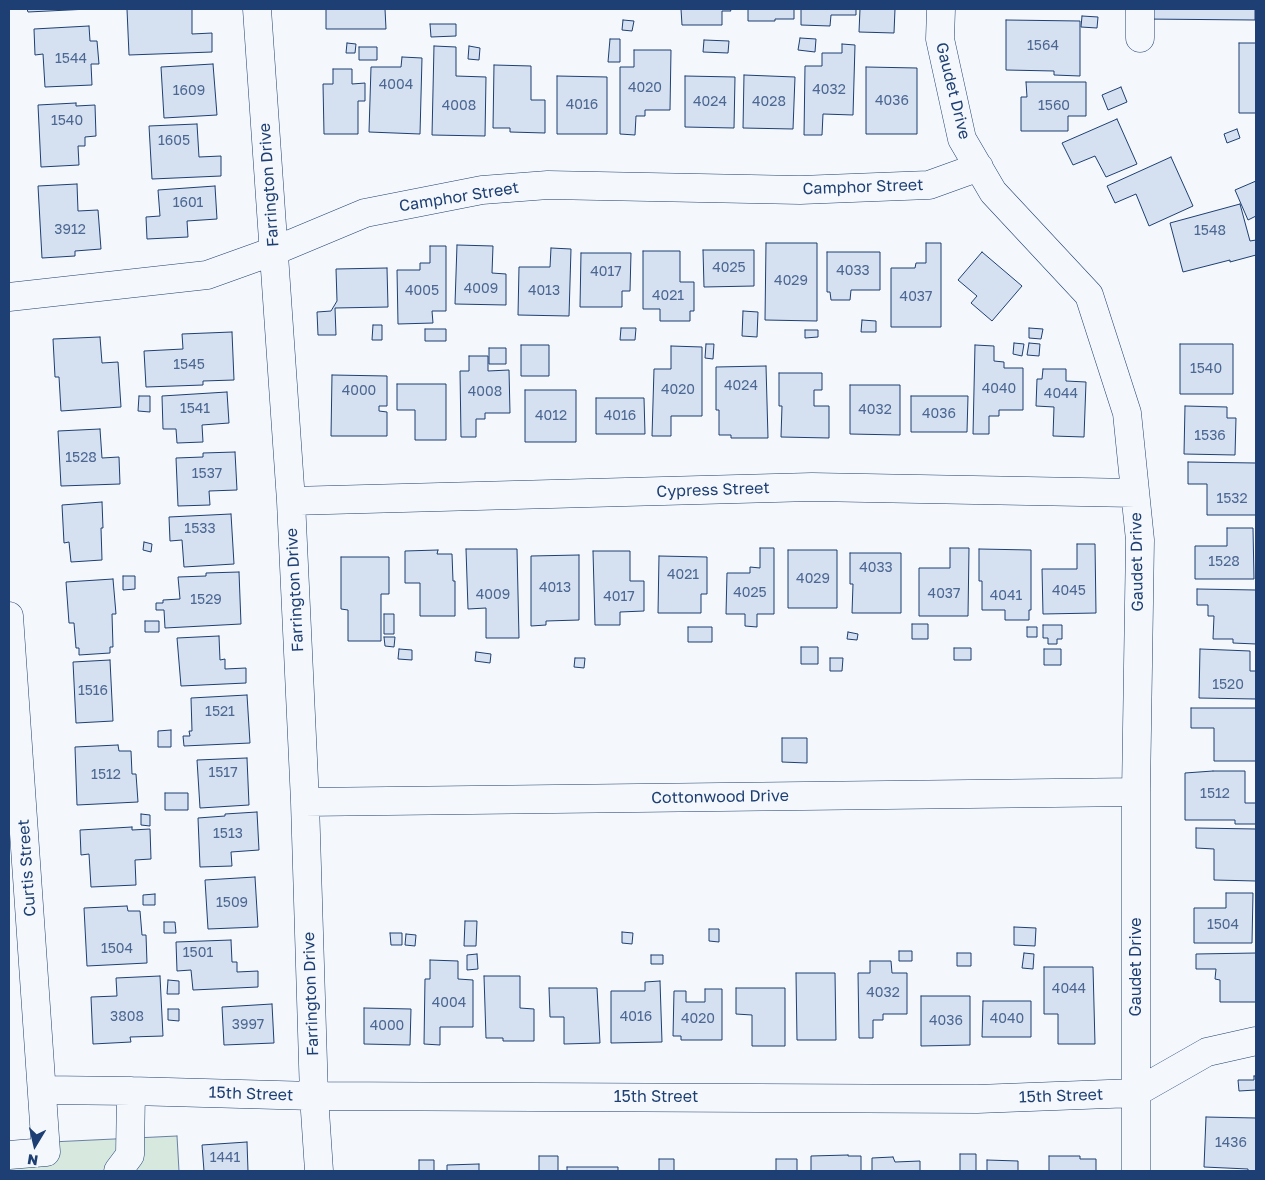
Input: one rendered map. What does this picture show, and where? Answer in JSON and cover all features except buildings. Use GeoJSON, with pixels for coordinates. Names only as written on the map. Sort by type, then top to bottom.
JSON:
{"type":"FeatureCollection","features":[{"type":"Feature","properties":{"kind":"street","name":"Farrington Drive"},"geometry":{"type":"LineString","coordinates":[[257,9],[291,501],[305,802],[314,1096],[319,1171]]}},
{"type":"Feature","properties":{"kind":"street","name":"Gaudet Drive"},"geometry":{"type":"LineString","coordinates":[[941,9],[940,38],[962,139],[993,192],[1089,295],[1127,413],[1140,540],[1136,792],[1136,1171]]}},
{"type":"Feature","properties":{"kind":"street"},"geometry":{"type":"LineString","coordinates":[[1140,9],[1140,38]]}},
{"type":"Feature","properties":{"kind":"street","name":"Camphor Street"},"geometry":{"type":"LineString","coordinates":[[9,297],[207,275],[274,251],[365,213],[482,190],[548,185],[800,190],[929,185],[979,167]]}},
{"type":"Feature","properties":{"kind":"street","name":"Cypress Street"},"geometry":{"type":"LineString","coordinates":[[291,501],[812,487],[1135,493]]}},
{"type":"Feature","properties":{"kind":"street","name":"Curtis Street"},"geometry":{"type":"LineString","coordinates":[[9,616],[47,1162]]}},
{"type":"Feature","properties":{"kind":"street","name":"Cottonwood Drive"},"geometry":{"type":"LineString","coordinates":[[305,802],[1136,792]]}},
{"type":"Feature","properties":{"kind":"street","name":"15th Street"},"geometry":{"type":"LineString","coordinates":[[43,1090],[314,1096],[977,1099],[1136,1093],[1208,1052],[1256,1041]]}},
{"type":"Feature","properties":{"kind":"street"},"geometry":{"type":"LineString","coordinates":[[118,1171],[130,1155],[131,1091]]}},
{"type":"Feature","properties":{"kind":"street"},"geometry":{"type":"LineString","coordinates":[[9,1155],[47,1162]]}},
{"type":"Feature","properties":{"kind":"shaded area"},"geometry":{"type":"Polygon","coordinates":[[[177,1136],[179,1171],[9,1171],[9,1144],[177,1136]]]}}]}
